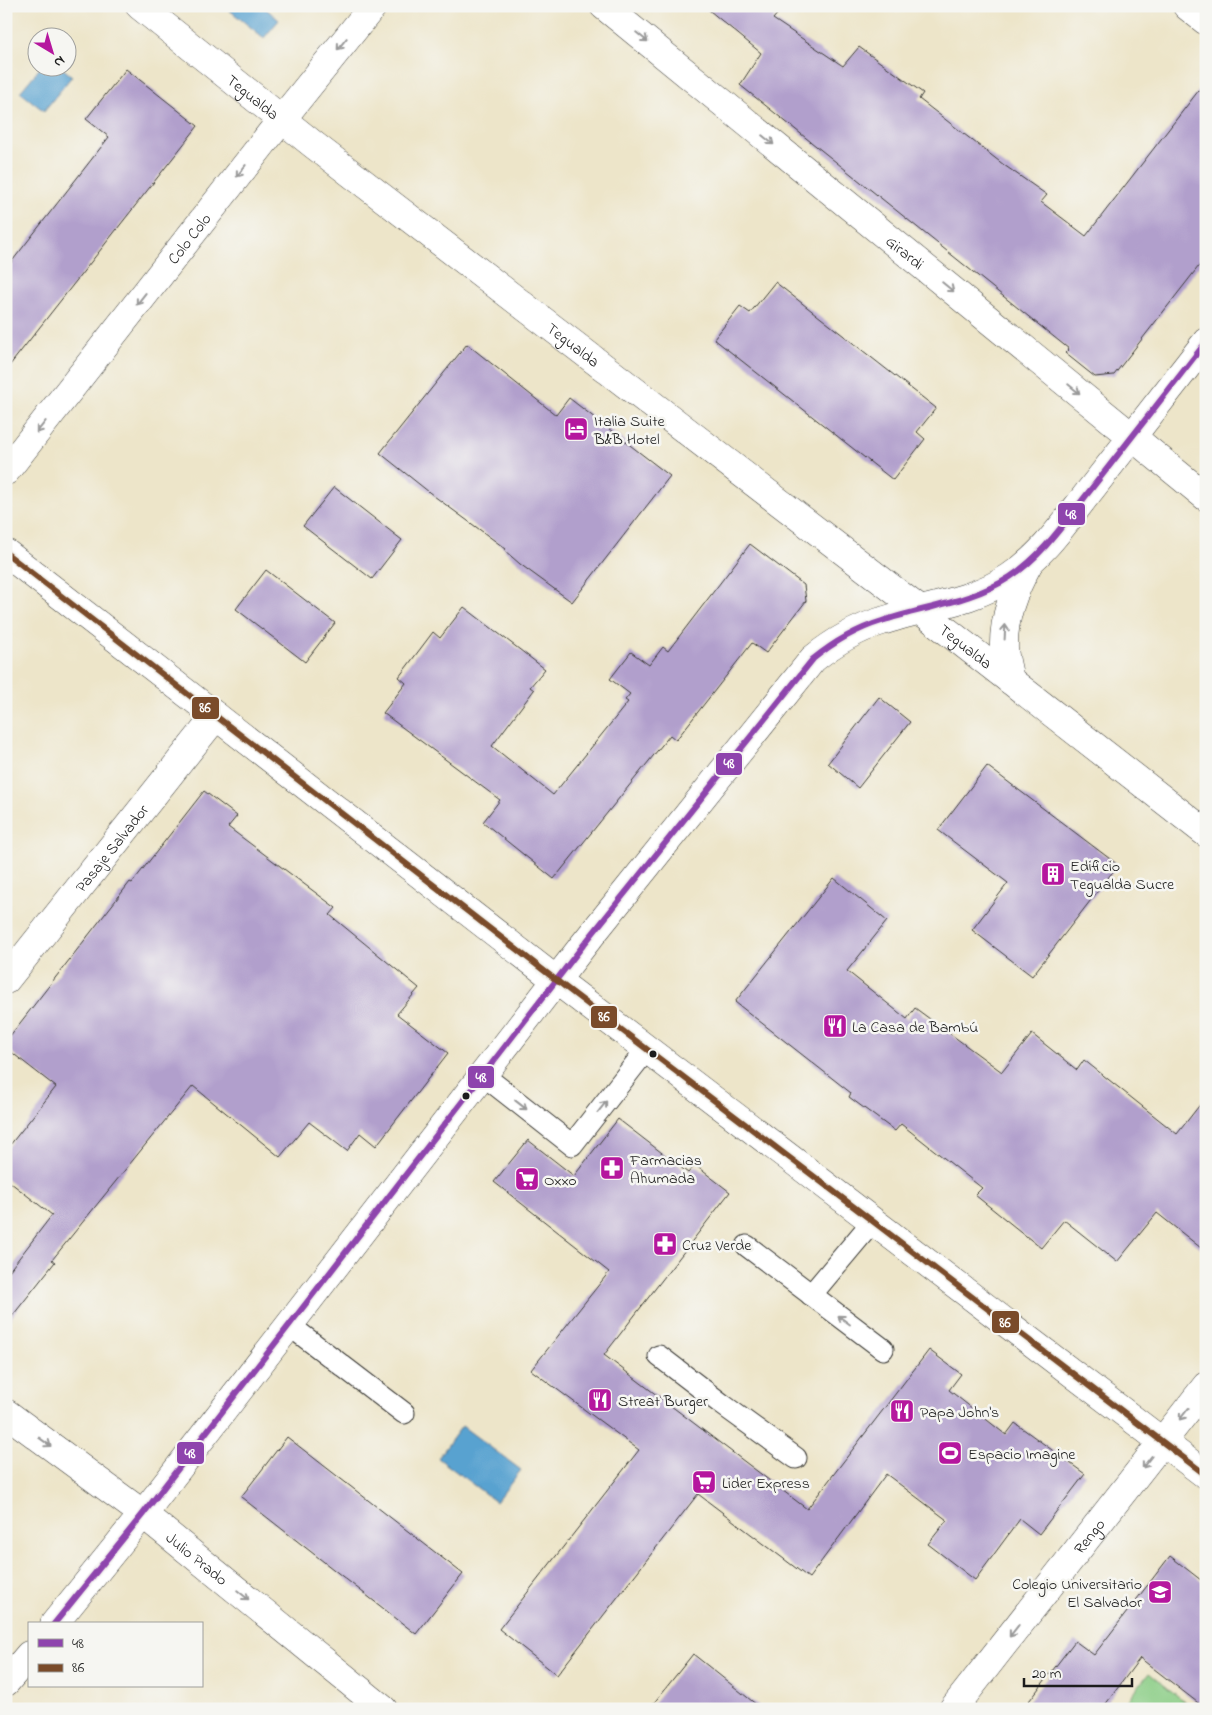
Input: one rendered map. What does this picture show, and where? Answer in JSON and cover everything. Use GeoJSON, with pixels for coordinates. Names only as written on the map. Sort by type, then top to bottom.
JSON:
{"type":"FeatureCollection","features":[{"type":"Feature","properties":{"kind":"street","name":"Tegualda"},"geometry":{"type":"LineString","coordinates":[[140,6],[282,119],[920,610],[1206,833]]}},
{"type":"Feature","properties":{"kind":"street","name":"Colo Colo"},"geometry":{"type":"LineString","coordinates":[[6,471],[373,6]]}},
{"type":"Feature","properties":{"kind":"street","name":"Girardi"},"geometry":{"type":"LineString","coordinates":[[604,6],[1206,498]]}},
{"type":"Feature","properties":{"kind":"street"},"geometry":{"type":"LineString","coordinates":[[1186,6],[1206,21]]}},
{"type":"Feature","properties":{"kind":"street"},"geometry":{"type":"LineString","coordinates":[[56,1622],[143,1514],[556,980],[813,659],[850,633],[880,621],[970,596],[991,588],[1010,577],[1028,563],[1055,534],[1206,342]]}},
{"type":"Feature","properties":{"kind":"street"},"geometry":{"type":"LineString","coordinates":[[6,553],[556,980],[1206,1475]]}},
{"type":"Feature","properties":{"kind":"street","name":"Tegualda"},"geometry":{"type":"LineString","coordinates":[[1010,680],[1004,650],[1006,619],[1014,590],[1028,563]]}},
{"type":"Feature","properties":{"kind":"street","name":"Pasaje Salvador"},"geometry":{"type":"LineString","coordinates":[[6,980],[216,716]]}},
{"type":"Feature","properties":{"kind":"street","name":"Rengo"},"geometry":{"type":"LineString","coordinates":[[953,1709],[1206,1386]]}},
{"type":"Feature","properties":{"kind":"street","name":"Julio Prado"},"geometry":{"type":"LineString","coordinates":[[6,1413],[143,1514],[383,1709]]}},
{"type":"Feature","properties":{"kind":"street"},"geometry":{"type":"LineString","coordinates":[[6,1682],[28,1655]]}},
{"type":"Feature","properties":{"kind":"lane"},"geometry":{"type":"LineString","coordinates":[[482,1075],[572,1145],[646,1049]]}},
{"type":"Feature","properties":{"kind":"lane"},"geometry":{"type":"LineString","coordinates":[[812,1295],[873,1221]]}},
{"type":"Feature","properties":{"kind":"lane"},"geometry":{"type":"LineString","coordinates":[[747,1246],[883,1349]]}},
{"type":"Feature","properties":{"kind":"lane"},"geometry":{"type":"LineString","coordinates":[[289,1325],[404,1413]]}},
{"type":"Feature","properties":{"kind":"lane"},"geometry":{"type":"LineString","coordinates":[[659,1356],[796,1458]]}},
{"type":"Feature","properties":{"kind":"green space"},"geometry":{"type":"Polygon","coordinates":[[[1149,1673],[1194,1709],[1121,1709],[1149,1673]]]}},
{"type":"Feature","properties":{"kind":"water"},"geometry":{"type":"Polygon","coordinates":[[[230,6],[263,6],[279,20],[264,38],[228,9],[230,6]]]}},
{"type":"Feature","properties":{"kind":"water"},"geometry":{"type":"Polygon","coordinates":[[[32,78],[70,78],[44,111],[20,92],[32,78]]]}},
{"type":"Feature","properties":{"kind":"water"},"geometry":{"type":"Polygon","coordinates":[[[462,1426],[521,1470],[496,1502],[438,1458],[462,1426]]]}},
{"type":"Feature","properties":{"kind":"building"},"geometry":{"type":"Polygon","coordinates":[[[704,6],[784,6],[773,19],[843,66],[859,47],[923,93],[919,99],[1004,165],[1047,195],[1041,202],[1086,236],[1206,81],[1206,257],[1114,375],[1095,377],[1065,353],[1069,349],[740,85],[761,53],[704,6]]]}},
{"type":"Feature","properties":{"kind":"building"},"geometry":{"type":"Polygon","coordinates":[[[126,69],[198,126],[6,370],[6,269],[109,137],[86,119],[126,69]]]}},
{"type":"Feature","properties":{"kind":"building"},"geometry":{"type":"Polygon","coordinates":[[[775,282],[936,408],[917,432],[925,439],[893,480],[714,339],[740,306],[750,313],[775,282]]]}},
{"type":"Feature","properties":{"kind":"building"},"geometry":{"type":"Polygon","coordinates":[[[467,344],[556,415],[569,398],[670,476],[572,602],[520,564],[504,550],[506,549],[380,453],[467,344]]]}},
{"type":"Feature","properties":{"kind":"building"},"geometry":{"type":"Polygon","coordinates":[[[334,487],[402,540],[372,579],[303,526],[334,487]]]}},
{"type":"Feature","properties":{"kind":"building"},"geometry":{"type":"Polygon","coordinates":[[[750,544],[804,585],[806,601],[766,653],[752,643],[676,740],[670,735],[554,879],[483,822],[500,800],[383,713],[406,683],[399,677],[433,632],[440,638],[464,607],[545,669],[530,687],[534,690],[492,746],[553,795],[628,702],[625,700],[630,694],[610,679],[631,652],[649,665],[663,647],[668,651],[750,544]]]}},
{"type":"Feature","properties":{"kind":"building"},"geometry":{"type":"Polygon","coordinates":[[[266,570],[335,623],[305,662],[236,609],[266,570]]]}},
{"type":"Feature","properties":{"kind":"building"},"geometry":{"type":"Polygon","coordinates":[[[879,697],[910,722],[858,788],[828,763],[879,697]]]}},
{"type":"Feature","properties":{"kind":"building","name":"Edificio Tegualda Sucre"},"geometry":{"type":"Polygon","coordinates":[[[987,766],[1118,865],[1032,976],[972,930],[1008,883],[938,830],[987,766]]]}},
{"type":"Feature","properties":{"kind":"building"},"geometry":{"type":"Polygon","coordinates":[[[204,791],[237,816],[228,827],[336,908],[330,915],[419,988],[397,1014],[448,1053],[376,1146],[360,1133],[347,1151],[309,1122],[280,1157],[193,1086],[52,1260],[55,1262],[6,1324],[6,1275],[52,1215],[6,1179],[6,1150],[56,1087],[6,1048],[6,1041],[130,882],[132,883],[204,791]]]}},
{"type":"Feature","properties":{"kind":"building"},"geometry":{"type":"Polygon","coordinates":[[[834,878],[887,921],[847,971],[907,1019],[915,1008],[1002,1072],[1032,1034],[1077,1070],[1084,1060],[1177,1134],[1206,1097],[1206,1252],[1157,1213],[1117,1262],[1064,1220],[1041,1248],[975,1195],[982,1188],[901,1124],[895,1131],[849,1097],[851,1093],[735,1002],[834,878]]]}},
{"type":"Feature","properties":{"kind":"building"},"geometry":{"type":"Polygon","coordinates":[[[618,1119],[688,1173],[695,1165],[730,1192],[604,1355],[807,1509],[929,1350],[961,1374],[949,1390],[1006,1435],[1015,1423],[1085,1474],[1039,1534],[1020,1519],[975,1580],[928,1544],[947,1520],[886,1474],[809,1578],[698,1494],[557,1675],[499,1629],[639,1450],[531,1370],[609,1272],[494,1182],[528,1140],[574,1176],[618,1119]]]}},
{"type":"Feature","properties":{"kind":"building"},"geometry":{"type":"Polygon","coordinates":[[[287,1437],[463,1574],[416,1634],[241,1497],[287,1437]]]}},
{"type":"Feature","properties":{"kind":"building","name":"Colegio Universitario El Salvador"},"geometry":{"type":"Polygon","coordinates":[[[1170,1556],[1206,1584],[1206,1709],[1140,1658],[1102,1709],[1023,1709],[1075,1641],[1094,1655],[1170,1556]]]}},
{"type":"Feature","properties":{"kind":"building"},"geometry":{"type":"Polygon","coordinates":[[[693,1654],[762,1709],[649,1709],[693,1654]]]}},
{"type":"Feature","properties":{"kind":"transit line","name":"48"},"geometry":{"type":"LineString","coordinates":[[56,1622],[143,1514],[585,943],[813,659],[837,642],[872,624],[964,598],[995,585],[1022,568],[1054,536],[1206,342]]}},
{"type":"Feature","properties":{"kind":"transit line","name":"86"},"geometry":{"type":"LineString","coordinates":[[6,553],[556,980],[1206,1475]]}},
{"type":"Feature","properties":{"kind":"place","name":"Italia Suite B&B Hotel"},"geometry":{"type":"Point","coordinates":[576,429]}},
{"type":"Feature","properties":{"kind":"place","name":"Edificio Tegualda Sucre"},"geometry":{"type":"Point","coordinates":[1053,874]}},
{"type":"Feature","properties":{"kind":"place","name":"La Casa de Bambú"},"geometry":{"type":"Point","coordinates":[835,1026]}},
{"type":"Feature","properties":{"kind":"place","name":"Farmacias Ahumada"},"geometry":{"type":"Point","coordinates":[612,1168]}},
{"type":"Feature","properties":{"kind":"place","name":"Oxxo"},"geometry":{"type":"Point","coordinates":[527,1179]}},
{"type":"Feature","properties":{"kind":"place","name":"Cruz Verde"},"geometry":{"type":"Point","coordinates":[665,1244]}},
{"type":"Feature","properties":{"kind":"place","name":"Streat Burger"},"geometry":{"type":"Point","coordinates":[600,1400]}},
{"type":"Feature","properties":{"kind":"place","name":"Papa John's"},"geometry":{"type":"Point","coordinates":[902,1411]}},
{"type":"Feature","properties":{"kind":"place","name":"Espacio Imagine"},"geometry":{"type":"Point","coordinates":[950,1453]}},
{"type":"Feature","properties":{"kind":"place","name":"Lider Express"},"geometry":{"type":"Point","coordinates":[704,1482]}},
{"type":"Feature","properties":{"kind":"place","name":"Colegio Universitario El Salvador"},"geometry":{"type":"Point","coordinates":[1160,1592]}}]}
